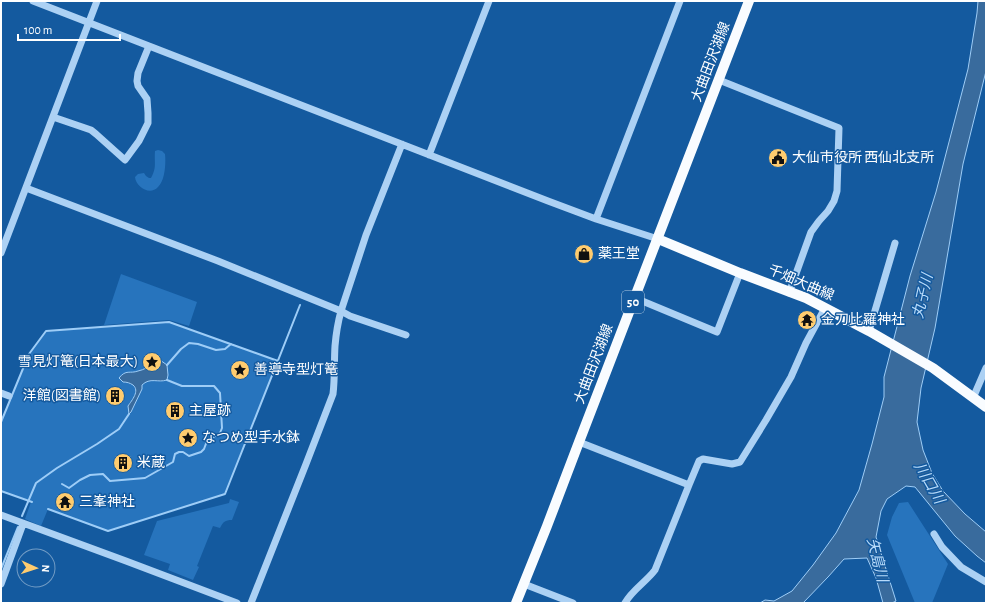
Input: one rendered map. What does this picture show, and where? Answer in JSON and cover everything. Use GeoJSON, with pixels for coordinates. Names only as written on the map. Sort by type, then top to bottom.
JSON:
{"type":"FeatureCollection","features":[{"type":"Feature","properties":{"kind":"main road","name":"大曲田沢湖線"},"geometry":{"type":"LineString","coordinates":[[516,603],[749,1]]}},
{"type":"Feature","properties":{"kind":"main road","name":"千畑大曲線"},"geometry":{"type":"LineString","coordinates":[[658,239],[740,273],[806,298],[869,330],[933,368],[986,407]]}},
{"type":"Feature","properties":{"kind":"street"},"geometry":{"type":"LineString","coordinates":[[33,1],[596,219],[658,239]]}},
{"type":"Feature","properties":{"kind":"street"},"geometry":{"type":"LineString","coordinates":[[1,253],[97,1]]}},
{"type":"Feature","properties":{"kind":"street"},"geometry":{"type":"LineString","coordinates":[[429,155],[489,1]]}},
{"type":"Feature","properties":{"kind":"street"},"geometry":{"type":"LineString","coordinates":[[596,219],[680,1]]}},
{"type":"Feature","properties":{"kind":"street"},"geometry":{"type":"LineString","coordinates":[[53,116],[91,130],[125,160],[139,140],[148,123],[147,99],[138,86],[138,73],[149,46]]}},
{"type":"Feature","properties":{"kind":"street"},"geometry":{"type":"LineString","coordinates":[[719,80],[840,128],[834,201],[811,232],[790,292]]}},
{"type":"Feature","properties":{"kind":"street"},"geometry":{"type":"LineString","coordinates":[[251,603],[333,394],[337,324],[366,235],[402,144]]}},
{"type":"Feature","properties":{"kind":"street"},"geometry":{"type":"LineString","coordinates":[[26,188],[218,261],[350,316],[406,335]]}},
{"type":"Feature","properties":{"kind":"street"},"geometry":{"type":"LineString","coordinates":[[869,330],[895,243]]}},
{"type":"Feature","properties":{"kind":"street"},"geometry":{"type":"LineString","coordinates":[[635,298],[717,332],[740,273]]}},
{"type":"Feature","properties":{"kind":"street"},"geometry":{"type":"LineString","coordinates":[[625,603],[655,570],[699,461],[703,459],[732,464],[740,462],[791,377],[806,343],[825,308]]}},
{"type":"Feature","properties":{"kind":"street"},"geometry":{"type":"LineString","coordinates":[[973,398],[986,368]]}},
{"type":"Feature","properties":{"kind":"street"},"geometry":{"type":"LineString","coordinates":[[1,393],[9,396]]}},
{"type":"Feature","properties":{"kind":"street"},"geometry":{"type":"LineString","coordinates":[[579,442],[689,485]]}},
{"type":"Feature","properties":{"kind":"street"},"geometry":{"type":"LineString","coordinates":[[1,515],[237,603]]}},
{"type":"Feature","properties":{"kind":"street"},"geometry":{"type":"LineString","coordinates":[[1,584],[23,524]]}},
{"type":"Feature","properties":{"kind":"street"},"geometry":{"type":"LineString","coordinates":[[934,534],[942,547],[961,567],[986,582]]}},
{"type":"Feature","properties":{"kind":"street"},"geometry":{"type":"LineString","coordinates":[[524,584],[573,603]]}},
{"type":"Feature","properties":{"kind":"shaded area"},"geometry":{"type":"Polygon","coordinates":[[[158,150],[165,154],[164,176],[158,187],[151,191],[141,187],[136,181],[135,177],[138,174],[144,173],[146,176],[151,178],[155,168],[155,151],[158,150]]]}},
{"type":"Feature","properties":{"kind":"shaded area"},"geometry":{"type":"Polygon","coordinates":[[[121,274],[197,302],[189,326],[169,320],[104,325],[121,274]]]}},
{"type":"Feature","properties":{"kind":"shaded area"},"geometry":{"type":"Polygon","coordinates":[[[169,322],[278,361],[225,494],[108,531],[48,509],[41,526],[25,519],[31,502],[1,491],[1,422],[29,354],[46,331],[169,322]]]}},
{"type":"Feature","properties":{"kind":"shaded area"},"geometry":{"type":"Polygon","coordinates":[[[230,499],[239,502],[232,520],[224,522],[220,528],[213,526],[193,580],[168,570],[170,564],[144,555],[157,521],[229,503],[230,499]]]}},
{"type":"Feature","properties":{"kind":"shaded area"},"geometry":{"type":"Polygon","coordinates":[[[908,502],[948,564],[932,603],[915,603],[887,535],[892,517],[899,503],[908,502]]]}},
{"type":"Feature","properties":{"kind":"water"},"geometry":{"type":"Polygon","coordinates":[[[978,1],[986,1],[986,71],[963,164],[935,328],[921,388],[917,422],[923,450],[932,473],[943,491],[965,514],[986,532],[986,563],[955,536],[915,487],[906,486],[887,499],[881,511],[876,537],[896,601],[892,603],[883,603],[876,578],[867,558],[844,559],[803,603],[760,603],[765,600],[774,601],[792,591],[836,533],[859,490],[884,397],[884,377],[910,276],[936,192],[968,69],[978,1]]]}},
{"type":"Feature","properties":{"kind":"water"},"geometry":{"type":"Polygon","coordinates":[[[160,360],[167,365],[167,380],[148,381],[142,385],[142,389],[129,414],[128,406],[135,396],[136,390],[133,385],[123,382],[119,378],[121,375],[128,372],[142,370],[160,360]]]}},
{"type":"Feature","properties":{"kind":"waterway"},"geometry":{"type":"LineString","coordinates":[[48,509],[108,531],[225,494],[300,305]]}},
{"type":"Feature","properties":{"kind":"waterway"},"geometry":{"type":"LineString","coordinates":[[1,422],[29,354],[46,331],[169,322],[278,361]]}},
{"type":"Feature","properties":{"kind":"waterway"},"geometry":{"type":"LineString","coordinates":[[167,365],[181,349],[189,343],[198,344],[216,350],[225,349],[231,344]]}},
{"type":"Feature","properties":{"kind":"waterway"},"geometry":{"type":"LineString","coordinates":[[62,484],[69,488],[90,475],[103,474],[110,481],[145,478],[173,462],[175,454],[179,452],[183,452],[189,456],[201,452],[207,441],[220,433],[222,428],[220,393],[214,386],[182,386],[167,380]]}},
{"type":"Feature","properties":{"kind":"waterway"},"geometry":{"type":"LineString","coordinates":[[22,516],[36,483],[119,429],[129,414]]}},
{"type":"Feature","properties":{"kind":"waterway"},"geometry":{"type":"LineString","coordinates":[[1,491],[32,502]]}},
{"type":"Feature","properties":{"kind":"waterway"},"geometry":{"type":"LineString","coordinates":[[1,569],[18,527]]}},
{"type":"Feature","properties":{"kind":"place","name":"大仙市役所 西仙北支所"},"geometry":{"type":"Point","coordinates":[778,158]}},
{"type":"Feature","properties":{"kind":"place","name":"薬王堂"},"geometry":{"type":"Point","coordinates":[584,254]}},
{"type":"Feature","properties":{"kind":"place","name":"金刀比羅神社"},"geometry":{"type":"Point","coordinates":[807,320]}},
{"type":"Feature","properties":{"kind":"place","name":"雪見灯篭(日本最大)"},"geometry":{"type":"Point","coordinates":[152,362]}},
{"type":"Feature","properties":{"kind":"place","name":"善導寺型灯篭"},"geometry":{"type":"Point","coordinates":[240,370]}},
{"type":"Feature","properties":{"kind":"place","name":"洋館(図書館)"},"geometry":{"type":"Point","coordinates":[115,396]}},
{"type":"Feature","properties":{"kind":"place","name":"主屋跡"},"geometry":{"type":"Point","coordinates":[175,411]}},
{"type":"Feature","properties":{"kind":"place","name":"なつめ型手水鉢"},"geometry":{"type":"Point","coordinates":[188,438]}},
{"type":"Feature","properties":{"kind":"place","name":"米蔵"},"geometry":{"type":"Point","coordinates":[123,463]}},
{"type":"Feature","properties":{"kind":"place","name":"三峯神社"},"geometry":{"type":"Point","coordinates":[65,502]}},
{"type":"Feature","properties":{"kind":"water label","name":"丸子川"},"geometry":{"type":"Point","coordinates":[923,296]}},
{"type":"Feature","properties":{"kind":"water label","name":"川口川"},"geometry":{"type":"Point","coordinates":[929,483]}},
{"type":"Feature","properties":{"kind":"water label","name":"矢島川"},"geometry":{"type":"Point","coordinates":[877,560]}}]}
